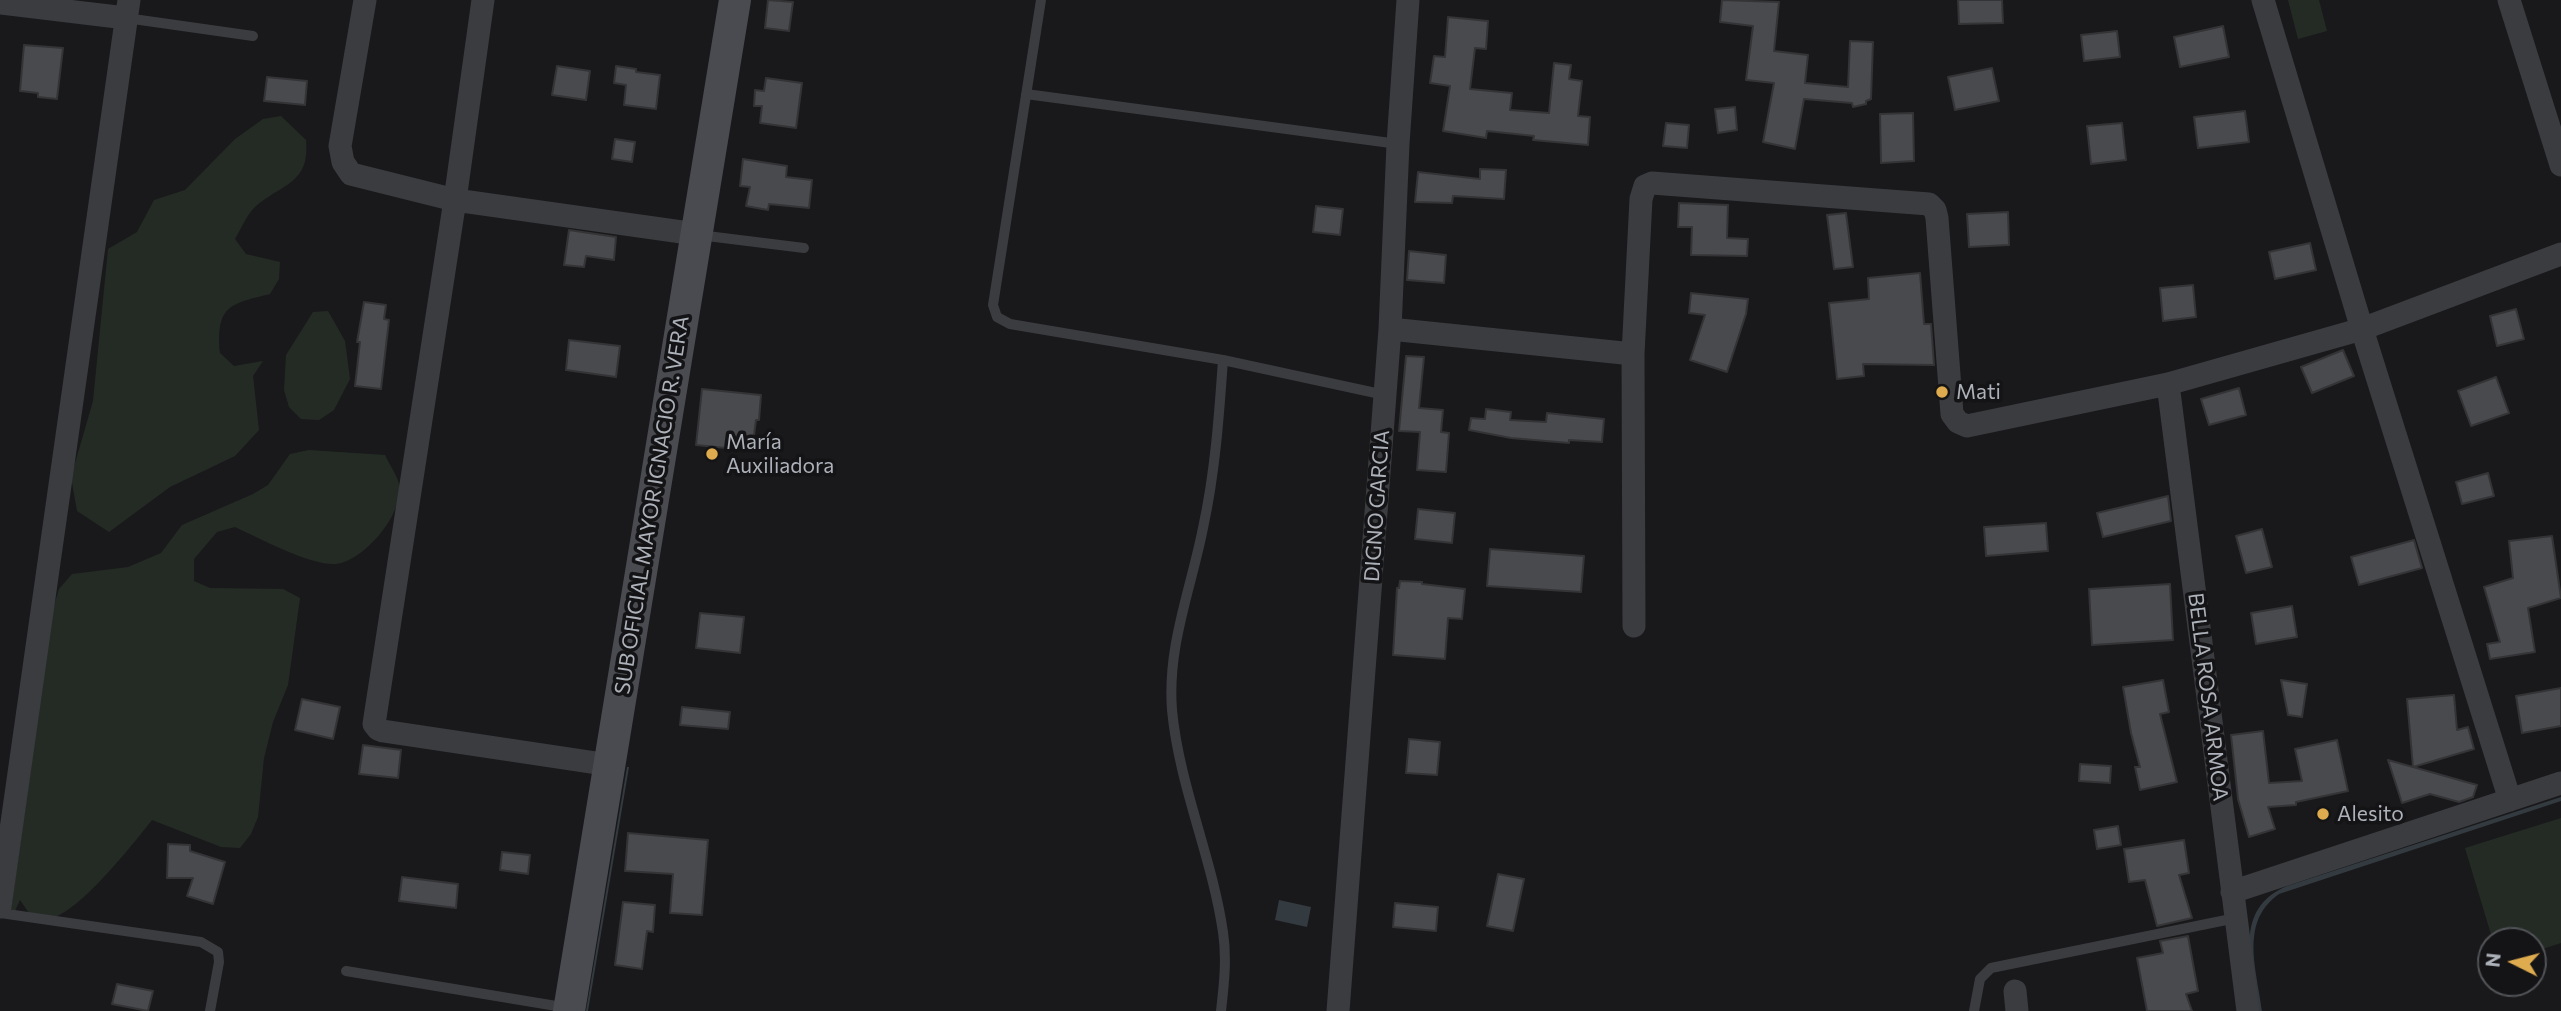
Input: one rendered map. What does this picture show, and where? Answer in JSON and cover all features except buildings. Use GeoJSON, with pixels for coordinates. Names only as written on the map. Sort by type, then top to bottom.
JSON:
{"type":"FeatureCollection","features":[{"type":"Feature","properties":{"kind":"street"},"geometry":{"type":"LineString","coordinates":[[365,0],[340,146],[342,162],[351,174],[455,200],[696,234]]}},
{"type":"Feature","properties":{"kind":"street"},"geometry":{"type":"LineString","coordinates":[[483,0],[374,724],[383,732],[610,765]]}},
{"type":"Feature","properties":{"kind":"street","name":"SUB OFICIAL MAYOR IGNACIO R. VERA"},"geometry":{"type":"LineString","coordinates":[[570,1010],[735,0]]}},
{"type":"Feature","properties":{"kind":"street","name":"DIGNO GARCIA"},"geometry":{"type":"LineString","coordinates":[[1338,1011],[1386,395],[1408,0]]}},
{"type":"Feature","properties":{"kind":"street"},"geometry":{"type":"LineString","coordinates":[[2263,0],[2362,329],[2510,800]]}},
{"type":"Feature","properties":{"kind":"street"},"geometry":{"type":"LineString","coordinates":[[2509,0],[2561,165]]}},
{"type":"Feature","properties":{"kind":"street"},"geometry":{"type":"LineString","coordinates":[[0,3],[127,9],[0,907]]}},
{"type":"Feature","properties":{"kind":"street"},"geometry":{"type":"LineString","coordinates":[[1633,626],[1633,354],[1640,199],[1645,186],[1659,182],[1929,204],[1935,210],[1937,218],[1952,414],[1958,422],[1967,426],[2168,384],[2362,329],[2561,254]]}},
{"type":"Feature","properties":{"kind":"street"},"geometry":{"type":"LineString","coordinates":[[1390,329],[1633,354]]}},
{"type":"Feature","properties":{"kind":"street","name":"BELLA ROSA ARMOA"},"geometry":{"type":"LineString","coordinates":[[2168,384],[2248,1011]]}},
{"type":"Feature","properties":{"kind":"street"},"geometry":{"type":"LineString","coordinates":[[2232,892],[2561,783]]}},
{"type":"Feature","properties":{"kind":"lane"},"geometry":{"type":"LineString","coordinates":[[1041,0],[993,305],[997,317],[1010,324],[1223,360],[1386,395]]}},
{"type":"Feature","properties":{"kind":"lane"},"geometry":{"type":"LineString","coordinates":[[127,9],[253,36]]}},
{"type":"Feature","properties":{"kind":"lane"},"geometry":{"type":"LineString","coordinates":[[1026,94],[1398,144]]}},
{"type":"Feature","properties":{"kind":"lane"},"geometry":{"type":"LineString","coordinates":[[696,234],[804,248]]}},
{"type":"Feature","properties":{"kind":"lane"},"geometry":{"type":"LineString","coordinates":[[1221,1011],[1225,975],[1223,932],[1176,735],[1171,684],[1177,633],[1194,569],[1210,490],[1223,360]]}},
{"type":"Feature","properties":{"kind":"lane"},"geometry":{"type":"LineString","coordinates":[[0,913],[201,942],[210,946],[218,952],[219,962],[210,1011]]}},
{"type":"Feature","properties":{"kind":"lane"},"geometry":{"type":"LineString","coordinates":[[1974,1011],[1980,979],[1991,968],[2236,918]]}},
{"type":"Feature","properties":{"kind":"lane"},"geometry":{"type":"LineString","coordinates":[[346,971],[570,1010]]}},
{"type":"Feature","properties":{"kind":"shaded area"},"geometry":{"type":"Polygon","coordinates":[[[2288,0],[2319,0],[2327,31],[2298,39],[2288,0]]]}},
{"type":"Feature","properties":{"kind":"shaded area"},"geometry":{"type":"Polygon","coordinates":[[[281,116],[306,140],[304,165],[293,180],[253,209],[235,239],[246,254],[280,262],[279,279],[270,294],[244,301],[228,310],[220,325],[219,337],[220,353],[234,366],[263,361],[253,376],[259,430],[235,456],[170,487],[109,532],[77,511],[71,477],[93,401],[108,249],[137,232],[154,200],[185,190],[235,139],[263,119],[281,116]]]}},
{"type":"Feature","properties":{"kind":"shaded area"},"geometry":{"type":"Polygon","coordinates":[[[328,311],[345,341],[350,379],[334,410],[319,420],[301,419],[289,407],[284,390],[286,355],[313,312],[328,311]]]}},
{"type":"Feature","properties":{"kind":"shaded area"},"geometry":{"type":"Polygon","coordinates":[[[309,450],[385,455],[398,481],[399,496],[389,521],[370,545],[347,561],[325,563],[285,550],[235,527],[217,532],[194,559],[194,581],[210,588],[283,589],[300,598],[288,685],[273,722],[264,758],[258,817],[251,834],[240,848],[221,847],[152,820],[103,878],[73,906],[59,915],[45,919],[31,916],[20,900],[15,911],[11,909],[53,609],[59,589],[72,574],[128,567],[161,553],[182,525],[253,494],[268,485],[290,454],[309,450]]]}},
{"type":"Feature","properties":{"kind":"shaded area"},"geometry":{"type":"Polygon","coordinates":[[[627,767],[629,767],[586,1011],[627,767]]]}},
{"type":"Feature","properties":{"kind":"shaded area"},"geometry":{"type":"Polygon","coordinates":[[[2561,797],[2561,801],[2279,894],[2267,905],[2259,918],[2255,933],[2255,963],[2262,1011],[2258,1011],[2250,940],[2252,923],[2258,909],[2270,896],[2287,886],[2561,797]]]}},
{"type":"Feature","properties":{"kind":"shaded area"},"geometry":{"type":"Polygon","coordinates":[[[2561,818],[2561,943],[2547,948],[2547,927],[2489,927],[2465,848],[2561,818]]]}},
{"type":"Feature","properties":{"kind":"shaded area"},"geometry":{"type":"Polygon","coordinates":[[[1279,900],[1311,907],[1307,927],[1275,920],[1279,900]]]}},
{"type":"Feature","properties":{"kind":"place","name":"Mati"},"geometry":{"type":"Point","coordinates":[1942,392]}},
{"type":"Feature","properties":{"kind":"place","name":"María Auxiliadora"},"geometry":{"type":"Point","coordinates":[712,454]}},
{"type":"Feature","properties":{"kind":"place","name":"Alesito"},"geometry":{"type":"Point","coordinates":[2323,814]}}]}
